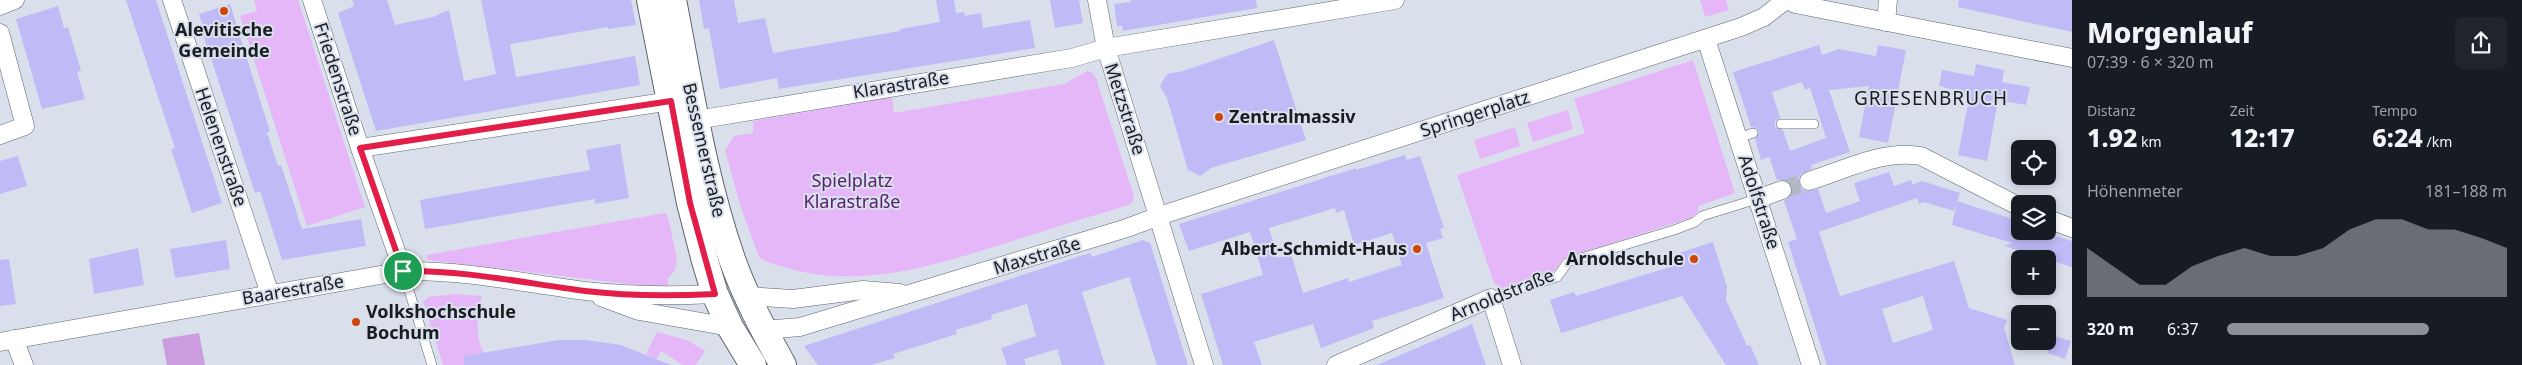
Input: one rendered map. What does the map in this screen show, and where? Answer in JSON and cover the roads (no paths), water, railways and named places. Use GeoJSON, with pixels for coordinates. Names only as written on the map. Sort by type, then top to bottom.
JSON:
{"type":"FeatureCollection","features":[{"type":"Feature","properties":{"kind":"street"},"geometry":{"type":"LineString","coordinates":[[0,6],[15,0]]}},
{"type":"Feature","properties":{"kind":"street","name":"Helenenstraße"},"geometry":{"type":"LineString","coordinates":[[172,0],[270,294]]}},
{"type":"Feature","properties":{"kind":"street","name":"Friedenstraße"},"geometry":{"type":"LineString","coordinates":[[312,0],[360,148],[403,271]]}},
{"type":"Feature","properties":{"kind":"street","name":"Bessemerstraße"},"geometry":{"type":"LineString","coordinates":[[650,0],[690,203],[715,294],[730,327],[753,365]]}},
{"type":"Feature","properties":{"kind":"street","name":"Bessemerstraße"},"geometry":{"type":"LineString","coordinates":[[673,0],[696,120],[718,217],[732,261],[763,330],[783,365]]}},
{"type":"Feature","properties":{"kind":"street","name":"Metzstraße"},"geometry":{"type":"LineString","coordinates":[[1097,0],[1106,48],[1204,365]]}},
{"type":"Feature","properties":{"kind":"street"},"geometry":{"type":"LineString","coordinates":[[1106,48],[1395,0]]}},
{"type":"Feature","properties":{"kind":"street"},"geometry":{"type":"LineString","coordinates":[[1787,0],[1795,4],[2072,58]]}},
{"type":"Feature","properties":{"kind":"street","name":"Springerplatz"},"geometry":{"type":"LineString","coordinates":[[1159,216],[1706,39],[1764,17],[1787,0]]}},
{"type":"Feature","properties":{"kind":"street"},"geometry":{"type":"LineString","coordinates":[[1886,22],[1888,0]]}},
{"type":"Feature","properties":{"kind":"street"},"geometry":{"type":"LineString","coordinates":[[0,34],[25,126],[0,135]]}},
{"type":"Feature","properties":{"kind":"street","name":"Adolfstraße"},"geometry":{"type":"LineString","coordinates":[[1706,39],[1745,135],[1757,199],[1811,365]]}},
{"type":"Feature","properties":{"kind":"street","name":"Klarastraße"},"geometry":{"type":"LineString","coordinates":[[696,120],[1072,58],[1106,48]]}},
{"type":"Feature","properties":{"kind":"street"},"geometry":{"type":"LineString","coordinates":[[360,148],[671,101]]}},
{"type":"Feature","properties":{"kind":"street"},"geometry":{"type":"LineString","coordinates":[[1809,181],[1889,155],[1904,153],[1921,156],[2011,201]]}},
{"type":"Feature","properties":{"kind":"street","name":"Arnoldstraße"},"geometry":{"type":"LineString","coordinates":[[1757,199],[1782,190]]}},
{"type":"Feature","properties":{"kind":"street","name":"Maxstraße"},"geometry":{"type":"LineString","coordinates":[[763,330],[800,327],[1110,234],[1159,216]]}},
{"type":"Feature","properties":{"kind":"street"},"geometry":{"type":"LineString","coordinates":[[2056,222],[2072,228]]}},
{"type":"Feature","properties":{"kind":"street","name":"Baarestraße"},"geometry":{"type":"LineString","coordinates":[[7,340],[403,271],[425,270],[501,278],[587,291],[662,295],[715,294]]}},
{"type":"Feature","properties":{"kind":"street","name":"Maxstraße"},"geometry":{"type":"LineString","coordinates":[[748,296],[793,299],[863,290],[913,294]]}},
{"type":"Feature","properties":{"kind":"street","name":"Baarestraße"},"geometry":{"type":"LineString","coordinates":[[587,291],[639,311],[730,327]]}},
{"type":"Feature","properties":{"kind":"street"},"geometry":{"type":"LineString","coordinates":[[715,294],[748,296]]}},
{"type":"Feature","properties":{"kind":"street"},"geometry":{"type":"LineString","coordinates":[[1491,298],[1512,365]]}},
{"type":"Feature","properties":{"kind":"street","name":"Arnoldstraße"},"geometry":{"type":"LineString","coordinates":[[1336,365],[1491,298]]}},
{"type":"Feature","properties":{"kind":"street"},"geometry":{"type":"LineString","coordinates":[[730,327],[763,330]]}},
{"type":"Feature","properties":{"kind":"street"},"geometry":{"type":"LineString","coordinates":[[7,340],[24,365]]}},
{"type":"Feature","properties":{"kind":"lane"},"geometry":{"type":"LineString","coordinates":[[1781,124],[1814,124]]}},
{"type":"Feature","properties":{"kind":"lane","name":"Arnoldstraße"},"geometry":{"type":"LineString","coordinates":[[1491,298],[1557,277],[1568,262],[1688,225],[1702,216],[1757,199]]}},
{"type":"Feature","properties":{"kind":"lane"},"geometry":{"type":"LineString","coordinates":[[403,271],[432,365]]}},
{"type":"Feature","properties":{"kind":"tunnel"},"geometry":{"type":"LineString","coordinates":[[1782,190],[1809,181]]}},
{"type":"Feature","properties":{"kind":"place","name":"Alevitische Gemeinde"},"geometry":{"type":"Point","coordinates":[224,11]}},
{"type":"Feature","properties":{"kind":"place","name":"Zentralmassiv"},"geometry":{"type":"Point","coordinates":[1219,117]}},
{"type":"Feature","properties":{"kind":"place","name":"Albert-Schmidt-Haus"},"geometry":{"type":"Point","coordinates":[1417,249]}},
{"type":"Feature","properties":{"kind":"place","name":"Arnoldschule"},"geometry":{"type":"Point","coordinates":[1694,259]}},
{"type":"Feature","properties":{"kind":"place","name":"Volkshochschule Bochum"},"geometry":{"type":"Point","coordinates":[356,322]}},
{"type":"Feature","properties":{"kind":"district","name":"GRIESENBRUCH"},"geometry":{"type":"Point","coordinates":[1931,98]}},
{"type":"Feature","properties":{"kind":"park label","name":"Spielplatz Klarastraße"},"geometry":{"type":"Point","coordinates":[852,191]}}]}
